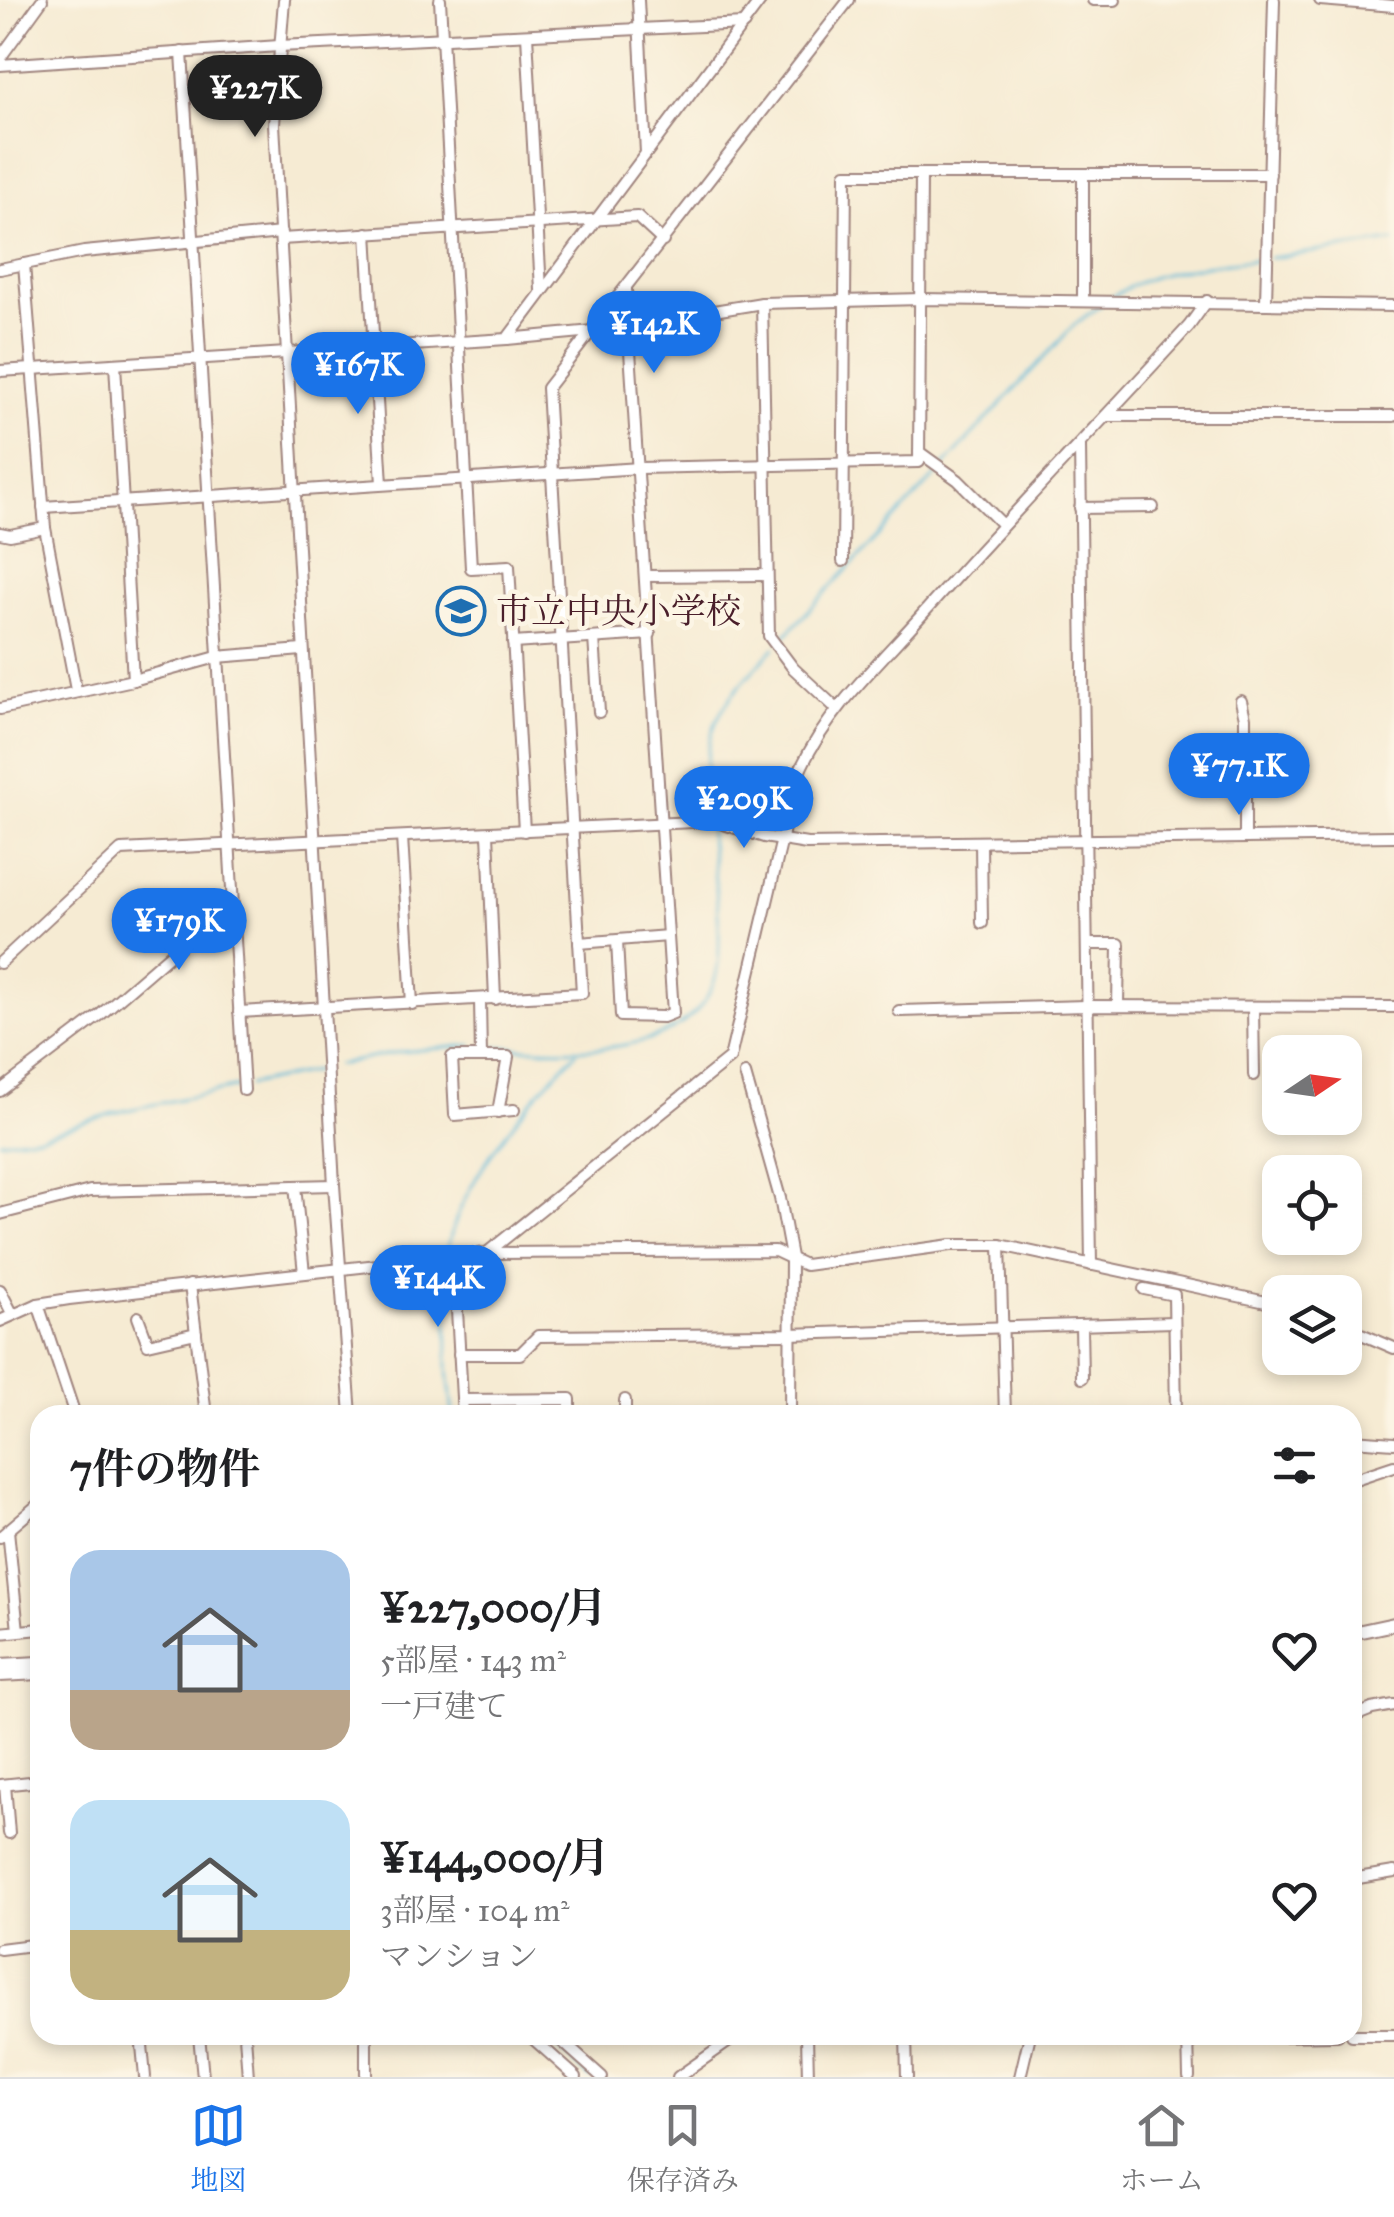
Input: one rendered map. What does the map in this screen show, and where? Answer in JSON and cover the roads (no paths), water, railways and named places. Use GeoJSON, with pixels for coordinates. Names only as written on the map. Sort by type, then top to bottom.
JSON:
{"type":"FeatureCollection","features":[{"type":"Feature","properties":{"kind":"main road"},"geometry":{"type":"LineString","coordinates":[[1362,1623],[1394,1622]]}},
{"type":"Feature","properties":{"kind":"main road"},"geometry":{"type":"LineString","coordinates":[[1362,1630],[1394,1622]]}},
{"type":"Feature","properties":{"kind":"main road"},"geometry":{"type":"LineString","coordinates":[[0,1665],[30,1664]]}},
{"type":"Feature","properties":{"kind":"main road"},"geometry":{"type":"LineString","coordinates":[[0,1675],[30,1674]]}},
{"type":"Feature","properties":{"kind":"street"},"geometry":{"type":"LineString","coordinates":[[0,62],[42,0]]}},
{"type":"Feature","properties":{"kind":"street"},"geometry":{"type":"LineString","coordinates":[[284,0],[274,124],[302,650],[350,1405]]}},
{"type":"Feature","properties":{"kind":"street"},"geometry":{"type":"LineString","coordinates":[[440,0],[471,568],[509,566],[524,831]]}},
{"type":"Feature","properties":{"kind":"street"},"geometry":{"type":"LineString","coordinates":[[638,0],[646,154]]}},
{"type":"Feature","properties":{"kind":"street"},"geometry":{"type":"LineString","coordinates":[[507,340],[762,0]]}},
{"type":"Feature","properties":{"kind":"street"},"geometry":{"type":"LineString","coordinates":[[239,1012],[582,993],[547,388],[849,0]]}},
{"type":"Feature","properties":{"kind":"street"},"geometry":{"type":"LineString","coordinates":[[1093,0],[1115,0]]}},
{"type":"Feature","properties":{"kind":"street"},"geometry":{"type":"LineString","coordinates":[[1266,302],[1274,0]]}},
{"type":"Feature","properties":{"kind":"street"},"geometry":{"type":"LineString","coordinates":[[1320,0],[1394,6]]}},
{"type":"Feature","properties":{"kind":"street"},"geometry":{"type":"LineString","coordinates":[[0,62],[744,24]]}},
{"type":"Feature","properties":{"kind":"street"},"geometry":{"type":"LineString","coordinates":[[527,35],[541,292]]}},
{"type":"Feature","properties":{"kind":"street"},"geometry":{"type":"LineString","coordinates":[[182,52],[244,1090]]}},
{"type":"Feature","properties":{"kind":"street"},"geometry":{"type":"LineString","coordinates":[[843,561],[846,174],[1270,174]]}},
{"type":"Feature","properties":{"kind":"street"},"geometry":{"type":"LineString","coordinates":[[43,506],[640,468],[919,462],[921,174]]}},
{"type":"Feature","properties":{"kind":"street"},"geometry":{"type":"LineString","coordinates":[[1083,174],[1084,301]]}},
{"type":"Feature","properties":{"kind":"street"},"geometry":{"type":"LineString","coordinates":[[0,269],[84,252],[193,241],[638,217],[663,241]]}},
{"type":"Feature","properties":{"kind":"street"},"geometry":{"type":"LineString","coordinates":[[366,234],[382,484]]}},
{"type":"Feature","properties":{"kind":"street"},"geometry":{"type":"LineString","coordinates":[[24,264],[45,528],[76,690]]}},
{"type":"Feature","properties":{"kind":"street"},"geometry":{"type":"LineString","coordinates":[[617,941],[621,1016],[664,1017],[673,1012],[626,288]]}},
{"type":"Feature","properties":{"kind":"street"},"geometry":{"type":"LineString","coordinates":[[0,371],[507,340],[762,304],[845,300],[1394,306]]}},
{"type":"Feature","properties":{"kind":"street"},"geometry":{"type":"LineString","coordinates":[[487,1253],[730,1058],[788,804],[802,766],[838,709],[1189,326],[1207,301]]}},
{"type":"Feature","properties":{"kind":"street"},"geometry":{"type":"LineString","coordinates":[[762,304],[769,636],[793,668],[838,709]]}},
{"type":"Feature","properties":{"kind":"street"},"geometry":{"type":"LineString","coordinates":[[114,364],[133,680]]}},
{"type":"Feature","properties":{"kind":"street"},"geometry":{"type":"LineString","coordinates":[[1106,416],[1394,416]]}},
{"type":"Feature","properties":{"kind":"street"},"geometry":{"type":"LineString","coordinates":[[1080,446],[1091,1265]]}},
{"type":"Feature","properties":{"kind":"street"},"geometry":{"type":"LineString","coordinates":[[919,452],[958,480],[1003,525]]}},
{"type":"Feature","properties":{"kind":"street"},"geometry":{"type":"LineString","coordinates":[[1080,508],[1153,507]]}},
{"type":"Feature","properties":{"kind":"street"},"geometry":{"type":"LineString","coordinates":[[0,534],[45,528]]}},
{"type":"Feature","properties":{"kind":"street"},"geometry":{"type":"LineString","coordinates":[[646,576],[767,575]]}},
{"type":"Feature","properties":{"kind":"street"},"geometry":{"type":"LineString","coordinates":[[513,643],[650,634]]}},
{"type":"Feature","properties":{"kind":"street"},"geometry":{"type":"LineString","coordinates":[[594,638],[600,712]]}},
{"type":"Feature","properties":{"kind":"street"},"geometry":{"type":"LineString","coordinates":[[0,709],[216,657],[302,650]]}},
{"type":"Feature","properties":{"kind":"street"},"geometry":{"type":"LineString","coordinates":[[1241,701],[1245,718],[1245,838]]}},
{"type":"Feature","properties":{"kind":"street"},"geometry":{"type":"LineString","coordinates":[[0,963],[121,850],[714,820],[764,837],[807,844],[1394,836]]}},
{"type":"Feature","properties":{"kind":"street"},"geometry":{"type":"LineString","coordinates":[[488,833],[496,999]]}},
{"type":"Feature","properties":{"kind":"street"},"geometry":{"type":"LineString","coordinates":[[402,837],[412,1004]]}},
{"type":"Feature","properties":{"kind":"street"},"geometry":{"type":"LineString","coordinates":[[981,842],[982,923]]}},
{"type":"Feature","properties":{"kind":"street"},"geometry":{"type":"LineString","coordinates":[[0,1091],[100,1015],[231,902]]}},
{"type":"Feature","properties":{"kind":"street"},"geometry":{"type":"LineString","coordinates":[[579,943],[668,936]]}},
{"type":"Feature","properties":{"kind":"street"},"geometry":{"type":"LineString","coordinates":[[1087,944],[1119,944],[1118,1006]]}},
{"type":"Feature","properties":{"kind":"street"},"geometry":{"type":"LineString","coordinates":[[480,1000],[481,1057]]}},
{"type":"Feature","properties":{"kind":"street"},"geometry":{"type":"LineString","coordinates":[[899,1011],[1086,1006],[1394,1007]]}},
{"type":"Feature","properties":{"kind":"street"},"geometry":{"type":"LineString","coordinates":[[1253,1007],[1254,1075]]}},
{"type":"Feature","properties":{"kind":"street"},"geometry":{"type":"LineString","coordinates":[[498,1112],[508,1057],[452,1057],[455,1115],[498,1112],[514,1110]]}},
{"type":"Feature","properties":{"kind":"street"},"geometry":{"type":"LineString","coordinates":[[745,1074],[780,1198],[791,1258],[790,1405]]}},
{"type":"Feature","properties":{"kind":"street"},"geometry":{"type":"LineString","coordinates":[[0,1214],[90,1191],[334,1185]]}},
{"type":"Feature","properties":{"kind":"street"},"geometry":{"type":"LineString","coordinates":[[295,1186],[304,1273]]}},
{"type":"Feature","properties":{"kind":"street"},"geometry":{"type":"LineString","coordinates":[[1000,1244],[1004,1405]]}},
{"type":"Feature","properties":{"kind":"street"},"geometry":{"type":"LineString","coordinates":[[0,1321],[38,1304],[487,1253],[775,1250],[805,1265],[951,1245],[1000,1244],[1262,1301]]}},
{"type":"Feature","properties":{"kind":"street"},"geometry":{"type":"LineString","coordinates":[[449,1259],[462,1405]]}},
{"type":"Feature","properties":{"kind":"street"},"geometry":{"type":"LineString","coordinates":[[190,1285],[205,1405]]}},
{"type":"Feature","properties":{"kind":"street"},"geometry":{"type":"LineString","coordinates":[[1144,1289],[1174,1295],[1176,1405]]}},
{"type":"Feature","properties":{"kind":"street"},"geometry":{"type":"LineString","coordinates":[[0,1290],[13,1314]]}},
{"type":"Feature","properties":{"kind":"street"},"geometry":{"type":"LineString","coordinates":[[38,1304],[72,1405]]}},
{"type":"Feature","properties":{"kind":"street"},"geometry":{"type":"LineString","coordinates":[[138,1317],[148,1344],[196,1333]]}},
{"type":"Feature","properties":{"kind":"street"},"geometry":{"type":"LineString","coordinates":[[459,1354],[520,1354],[538,1336],[788,1334],[1174,1322]]}},
{"type":"Feature","properties":{"kind":"street"},"geometry":{"type":"LineString","coordinates":[[1082,1324],[1082,1378]]}},
{"type":"Feature","properties":{"kind":"street"},"geometry":{"type":"LineString","coordinates":[[1362,1334],[1394,1348]]}},
{"type":"Feature","properties":{"kind":"street"},"geometry":{"type":"LineString","coordinates":[[462,1400],[570,1399],[570,1405]]}},
{"type":"Feature","properties":{"kind":"street"},"geometry":{"type":"LineString","coordinates":[[625,1400],[625,1405]]}},
{"type":"Feature","properties":{"kind":"street"},"geometry":{"type":"LineString","coordinates":[[1362,1441],[1394,1443]]}},
{"type":"Feature","properties":{"kind":"street"},"geometry":{"type":"LineString","coordinates":[[1362,1477],[1394,1466]]}},
{"type":"Feature","properties":{"kind":"street"},"geometry":{"type":"LineString","coordinates":[[18,1632],[4,1534],[30,1512]]}},
{"type":"Feature","properties":{"kind":"street"},"geometry":{"type":"LineString","coordinates":[[0,1633],[30,1630]]}},
{"type":"Feature","properties":{"kind":"street"},"geometry":{"type":"LineString","coordinates":[[1362,1712],[1394,1706]]}},
{"type":"Feature","properties":{"kind":"street"},"geometry":{"type":"LineString","coordinates":[[6,1826],[2,1785],[30,1783]]}},
{"type":"Feature","properties":{"kind":"street"},"geometry":{"type":"LineString","coordinates":[[1362,1877],[1394,1872]]}},
{"type":"Feature","properties":{"kind":"street"},"geometry":{"type":"LineString","coordinates":[[0,1949],[30,1945]]}},
{"type":"Feature","properties":{"kind":"street"},"geometry":{"type":"LineString","coordinates":[[1362,2035],[1394,2034]]}},
{"type":"Feature","properties":{"kind":"street"},"geometry":{"type":"LineString","coordinates":[[143,2045],[145,2077]]}},
{"type":"Feature","properties":{"kind":"street"},"geometry":{"type":"LineString","coordinates":[[200,2045],[203,2077]]}},
{"type":"Feature","properties":{"kind":"street"},"geometry":{"type":"LineString","coordinates":[[245,2045],[248,2077]]}},
{"type":"Feature","properties":{"kind":"street"},"geometry":{"type":"LineString","coordinates":[[366,2045],[366,2077]]}},
{"type":"Feature","properties":{"kind":"street"},"geometry":{"type":"LineString","coordinates":[[540,2045],[576,2077]]}},
{"type":"Feature","properties":{"kind":"street"},"geometry":{"type":"LineString","coordinates":[[567,2045],[602,2077]]}},
{"type":"Feature","properties":{"kind":"street"},"geometry":{"type":"LineString","coordinates":[[678,2077],[724,2045]]}},
{"type":"Feature","properties":{"kind":"street"},"geometry":{"type":"LineString","coordinates":[[806,2045],[808,2077]]}},
{"type":"Feature","properties":{"kind":"street"},"geometry":{"type":"LineString","coordinates":[[906,2045],[907,2077]]}},
{"type":"Feature","properties":{"kind":"street"},"geometry":{"type":"LineString","coordinates":[[1020,2077],[1028,2045]]}},
{"type":"Feature","properties":{"kind":"street"},"geometry":{"type":"LineString","coordinates":[[1188,2045],[1189,2077]]}},
{"type":"Feature","properties":{"kind":"waterway"},"geometry":{"type":"LineString","coordinates":[[1270,258],[1394,241]]}},
{"type":"Feature","properties":{"kind":"waterway"},"geometry":{"type":"LineString","coordinates":[[1112,297],[1165,274],[1262,259]]}},
{"type":"Feature","properties":{"kind":"waterway"},"geometry":{"type":"LineString","coordinates":[[943,467],[1075,324],[1101,305]]}},
{"type":"Feature","properties":{"kind":"waterway"},"geometry":{"type":"LineString","coordinates":[[779,642],[938,473]]}},
{"type":"Feature","properties":{"kind":"waterway"},"geometry":{"type":"LineString","coordinates":[[708,817],[707,762],[716,723],[737,689],[774,648]]}},
{"type":"Feature","properties":{"kind":"waterway"},"geometry":{"type":"LineString","coordinates":[[489,1046],[549,1050],[617,1046],[650,1039],[678,1026],[700,1006],[715,979],[719,946],[709,825]]}},
{"type":"Feature","properties":{"kind":"waterway"},"geometry":{"type":"LineString","coordinates":[[336,1065],[400,1052],[472,1045]]}},
{"type":"Feature","properties":{"kind":"waterway"},"geometry":{"type":"LineString","coordinates":[[447,1254],[453,1228],[479,1174],[517,1119],[576,1053]]}},
{"type":"Feature","properties":{"kind":"waterway"},"geometry":{"type":"LineString","coordinates":[[249,1085],[319,1070]]}},
{"type":"Feature","properties":{"kind":"waterway"},"geometry":{"type":"LineString","coordinates":[[0,1141],[41,1136],[113,1113],[238,1087]]}},
{"type":"Feature","properties":{"kind":"waterway"},"geometry":{"type":"LineString","coordinates":[[447,1262],[452,1405]]}},
{"type":"Feature","properties":{"kind":"waterway"},"geometry":{"type":"LineString","coordinates":[[555,2045],[590,2077]]}},
{"type":"Feature","properties":{"kind":"place","name":"市立中央小学校"},"geometry":{"type":"Point","coordinates":[461,611]}}]}
